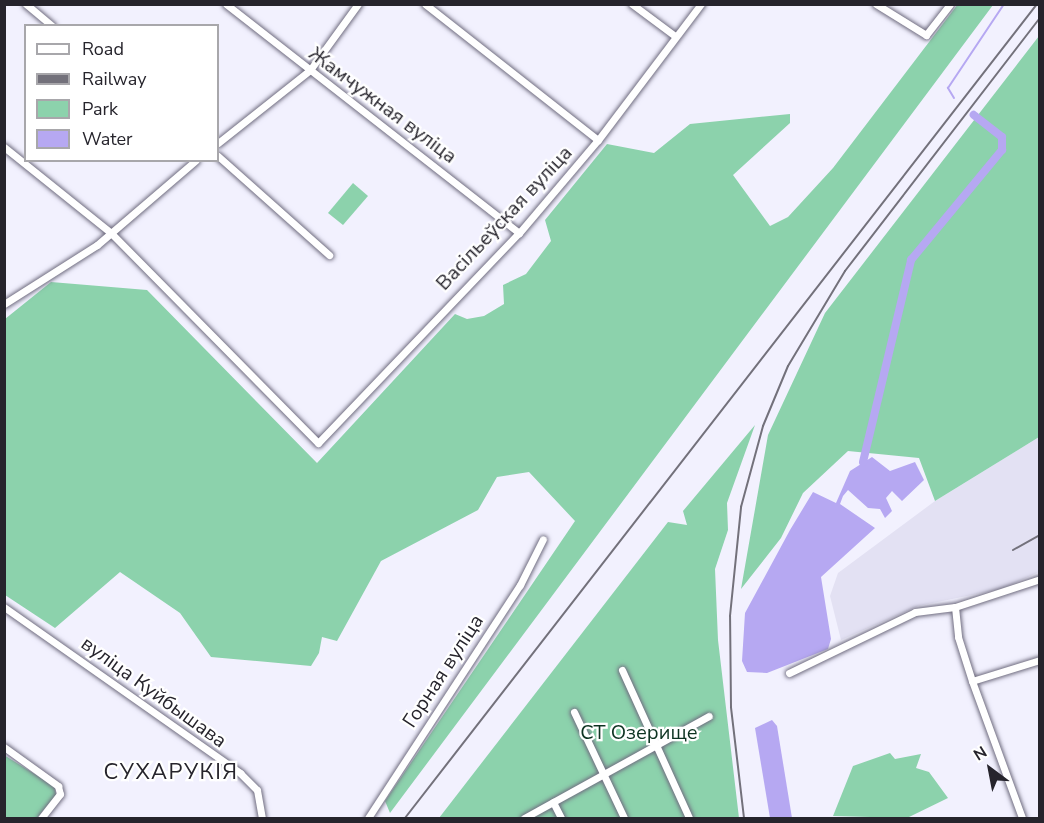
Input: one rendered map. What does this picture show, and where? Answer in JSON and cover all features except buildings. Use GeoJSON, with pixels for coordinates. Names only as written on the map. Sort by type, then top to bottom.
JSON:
{"type":"FeatureCollection","features":[{"type":"Feature","properties":{"kind":"street"},"geometry":{"type":"LineString","coordinates":[[26,4],[50,24]]}},
{"type":"Feature","properties":{"kind":"street","name":"Жамчужная вуліца"},"geometry":{"type":"LineString","coordinates":[[226,4],[519,234]]}},
{"type":"Feature","properties":{"kind":"street"},"geometry":{"type":"LineString","coordinates":[[219,142],[310,70],[358,4]]}},
{"type":"Feature","properties":{"kind":"street"},"geometry":{"type":"LineString","coordinates":[[425,4],[598,140]]}},
{"type":"Feature","properties":{"kind":"street"},"geometry":{"type":"LineString","coordinates":[[632,4],[675,36]]}},
{"type":"Feature","properties":{"kind":"street","name":"Васільеўская вуліца"},"geometry":{"type":"LineString","coordinates":[[111,233],[318,443],[519,234],[598,140],[701,4]]}},
{"type":"Feature","properties":{"kind":"street"},"geometry":{"type":"LineString","coordinates":[[876,4],[902,24],[926,35],[950,4]]}},
{"type":"Feature","properties":{"kind":"street"},"geometry":{"type":"LineString","coordinates":[[4,147],[111,233]]}},
{"type":"Feature","properties":{"kind":"street"},"geometry":{"type":"LineString","coordinates":[[219,157],[329,255]]}},
{"type":"Feature","properties":{"kind":"street"},"geometry":{"type":"LineString","coordinates":[[4,304],[111,233],[194,162]]}},
{"type":"Feature","properties":{"kind":"street","name":"Горная вуліца"},"geometry":{"type":"LineString","coordinates":[[368,819],[520,585],[543,539]]}},
{"type":"Feature","properties":{"kind":"street"},"geometry":{"type":"LineString","coordinates":[[789,673],[915,612],[955,607],[1040,579]]}},
{"type":"Feature","properties":{"kind":"street","name":"вуліца Куйбышава"},"geometry":{"type":"LineString","coordinates":[[4,607],[240,773],[257,790],[262,819]]}},
{"type":"Feature","properties":{"kind":"street"},"geometry":{"type":"LineString","coordinates":[[955,607],[958,637],[1022,819]]}},
{"type":"Feature","properties":{"kind":"street"},"geometry":{"type":"LineString","coordinates":[[972,681],[1040,660]]}},
{"type":"Feature","properties":{"kind":"street"},"geometry":{"type":"LineString","coordinates":[[622,670],[689,819]]}},
{"type":"Feature","properties":{"kind":"street"},"geometry":{"type":"LineString","coordinates":[[574,712],[624,819]]}},
{"type":"Feature","properties":{"kind":"street"},"geometry":{"type":"LineString","coordinates":[[524,819],[710,716]]}},
{"type":"Feature","properties":{"kind":"street"},"geometry":{"type":"LineString","coordinates":[[4,747],[58,786],[60,795],[41,819]]}},
{"type":"Feature","properties":{"kind":"street"},"geometry":{"type":"LineString","coordinates":[[553,802],[561,819]]}},
{"type":"Feature","properties":{"kind":"shaded area"},"geometry":{"type":"Polygon","coordinates":[[[1039,437],[1039,572],[1001,589],[918,606],[841,640],[830,596],[838,573],[935,501],[1039,437]]]}},
{"type":"Feature","properties":{"kind":"green space"},"geometry":{"type":"Polygon","coordinates":[[[958,4],[993,5],[390,813],[385,801],[575,521],[529,472],[497,477],[478,510],[381,561],[337,641],[322,637],[319,653],[311,666],[211,657],[180,613],[120,572],[55,628],[5,595],[5,319],[51,282],[147,290],[317,463],[455,314],[467,319],[484,316],[504,304],[503,285],[526,274],[551,241],[545,220],[607,144],[654,153],[690,124],[790,114],[790,123],[733,175],[770,226],[788,217],[833,168],[958,4]]]}},
{"type":"Feature","properties":{"kind":"green space"},"geometry":{"type":"Polygon","coordinates":[[[1039,36],[1039,437],[935,501],[919,458],[848,451],[803,493],[781,538],[741,589],[768,435],[825,313],[1039,36]]]}},
{"type":"Feature","properties":{"kind":"green space"},"geometry":{"type":"Polygon","coordinates":[[[353,183],[368,196],[343,225],[328,213],[353,183]]]}},
{"type":"Feature","properties":{"kind":"green space","name":"СТ Озерище"},"geometry":{"type":"Polygon","coordinates":[[[755,425],[727,503],[728,530],[715,569],[718,640],[739,818],[439,818],[668,522],[687,525],[683,511],[755,425]]]}},
{"type":"Feature","properties":{"kind":"green space"},"geometry":{"type":"Polygon","coordinates":[[[890,753],[895,759],[921,754],[916,768],[929,772],[948,798],[907,818],[833,816],[853,766],[890,753]]]}},
{"type":"Feature","properties":{"kind":"green space"},"geometry":{"type":"Polygon","coordinates":[[[4,755],[54,786],[56,795],[37,818],[5,818],[4,755]]]}},
{"type":"Feature","properties":{"kind":"water"},"geometry":{"type":"Polygon","coordinates":[[[872,457],[890,471],[915,462],[924,480],[902,501],[892,491],[886,498],[892,511],[885,518],[880,509],[868,508],[848,490],[843,496],[840,504],[875,528],[821,577],[831,639],[828,649],[767,673],[747,672],[742,661],[745,613],[790,530],[813,492],[836,503],[850,471],[872,457]]]}},
{"type":"Feature","properties":{"kind":"water"},"geometry":{"type":"Polygon","coordinates":[[[772,720],[777,726],[792,818],[770,818],[755,728],[772,720]]]}},
{"type":"Feature","properties":{"kind":"waterway"},"geometry":{"type":"LineString","coordinates":[[954,98],[948,88],[1004,4]]}},
{"type":"Feature","properties":{"kind":"waterway"},"geometry":{"type":"LineString","coordinates":[[863,462],[911,260],[1002,150],[1002,137],[974,115]]}},
{"type":"Feature","properties":{"kind":"railway"},"geometry":{"type":"LineString","coordinates":[[405,818],[1037,4]]}},
{"type":"Feature","properties":{"kind":"railway"},"geometry":{"type":"LineString","coordinates":[[744,818],[731,707],[730,616],[741,507],[763,426],[788,366],[845,271],[1040,18]]}},
{"type":"Feature","properties":{"kind":"railway"},"geometry":{"type":"LineString","coordinates":[[1013,550],[1040,535]]}},
{"type":"Feature","properties":{"kind":"district","name":"СУХАРУКІЯ"},"geometry":{"type":"Point","coordinates":[171,773]}}]}
